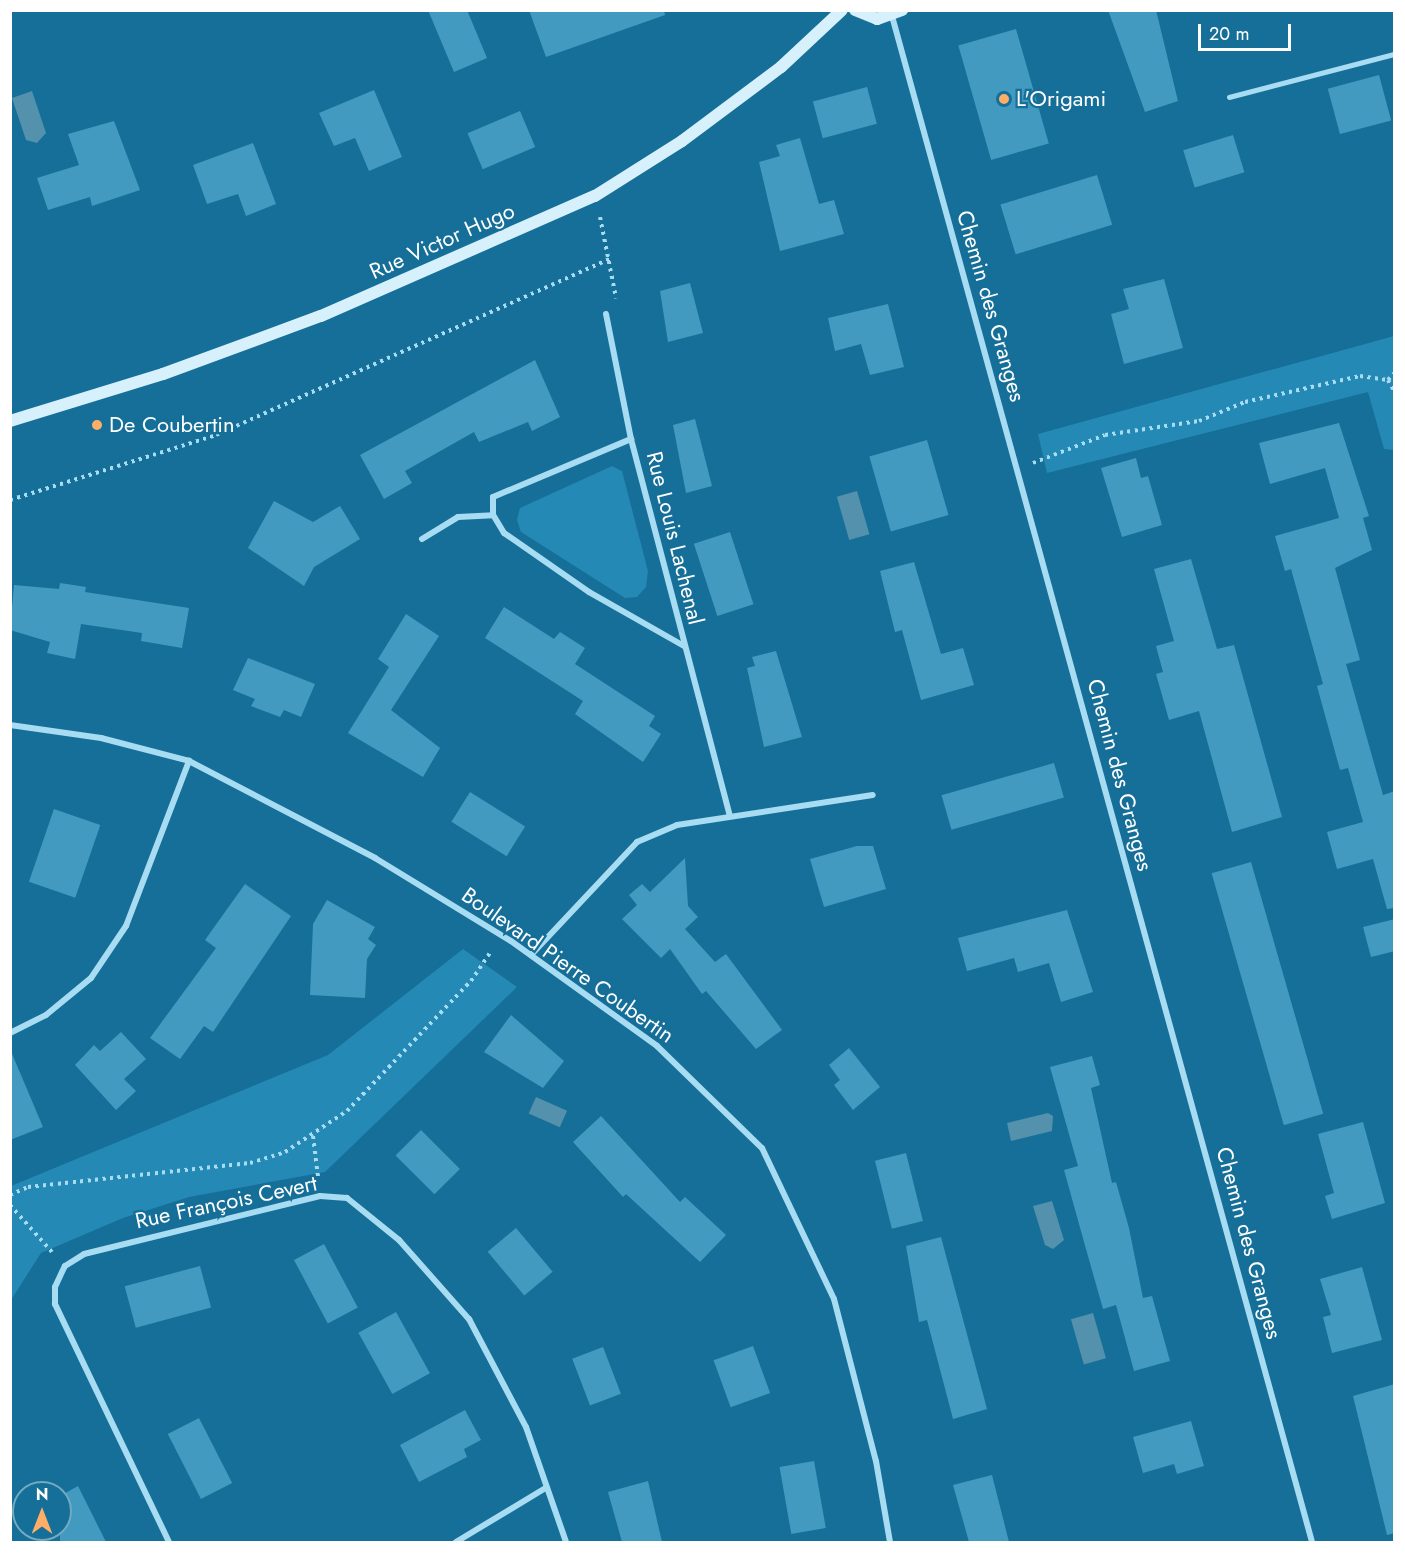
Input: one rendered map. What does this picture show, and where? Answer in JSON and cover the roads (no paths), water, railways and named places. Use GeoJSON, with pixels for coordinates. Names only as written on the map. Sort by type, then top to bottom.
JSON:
{"type":"FeatureCollection","features":[{"type":"Feature","properties":{"kind":"street","name":"Rue Victor Hugo"},"geometry":{"type":"LineString","coordinates":[[10,421],[163,374],[321,316],[595,196],[682,141],[781,67],[843,10]]}},
{"type":"Feature","properties":{"kind":"street"},"geometry":{"type":"LineString","coordinates":[[855,10],[877,19],[897,14]]}},
{"type":"Feature","properties":{"kind":"street","name":"Chemin des Granges"},"geometry":{"type":"LineString","coordinates":[[897,14],[1018,469],[1312,1542]]}},
{"type":"Feature","properties":{"kind":"street","name":"Rue Louis Lachenal"},"geometry":{"type":"LineString","coordinates":[[606,314],[631,439],[730,816]]}},
{"type":"Feature","properties":{"kind":"street","name":"Rue Louis Lachenal"},"geometry":{"type":"LineString","coordinates":[[631,439],[494,497],[493,515],[504,533],[589,592],[684,646]]}},
{"type":"Feature","properties":{"kind":"street"},"geometry":{"type":"LineString","coordinates":[[422,539],[458,518],[493,515]]}},
{"type":"Feature","properties":{"kind":"street","name":"Boulevard Pierre Coubertin"},"geometry":{"type":"LineString","coordinates":[[10,725],[101,738],[189,761],[375,858],[501,935],[657,1046],[762,1148],[834,1299],[876,1461],[890,1542]]}},
{"type":"Feature","properties":{"kind":"street"},"geometry":{"type":"LineString","coordinates":[[10,1033],[46,1015],[91,978],[126,926],[189,761]]}},
{"type":"Feature","properties":{"kind":"street"},"geometry":{"type":"LineString","coordinates":[[531,955],[637,843],[677,825],[873,795]]}},
{"type":"Feature","properties":{"kind":"street","name":"Rue François Cevert"},"geometry":{"type":"LineString","coordinates":[[169,1542],[55,1304],[65,1266],[84,1254],[320,1196],[348,1198],[399,1240],[469,1318],[526,1427],[566,1542]]}},
{"type":"Feature","properties":{"kind":"street"},"geometry":{"type":"LineString","coordinates":[[456,1542],[547,1487]]}},
{"type":"Feature","properties":{"kind":"lane"},"geometry":{"type":"LineString","coordinates":[[1229,97],[1395,54]]}},
{"type":"Feature","properties":{"kind":"place","name":"L'Origami"},"geometry":{"type":"Point","coordinates":[1004,99]}},
{"type":"Feature","properties":{"kind":"place","name":"De Coubertin"},"geometry":{"type":"Point","coordinates":[97,425]}}]}
